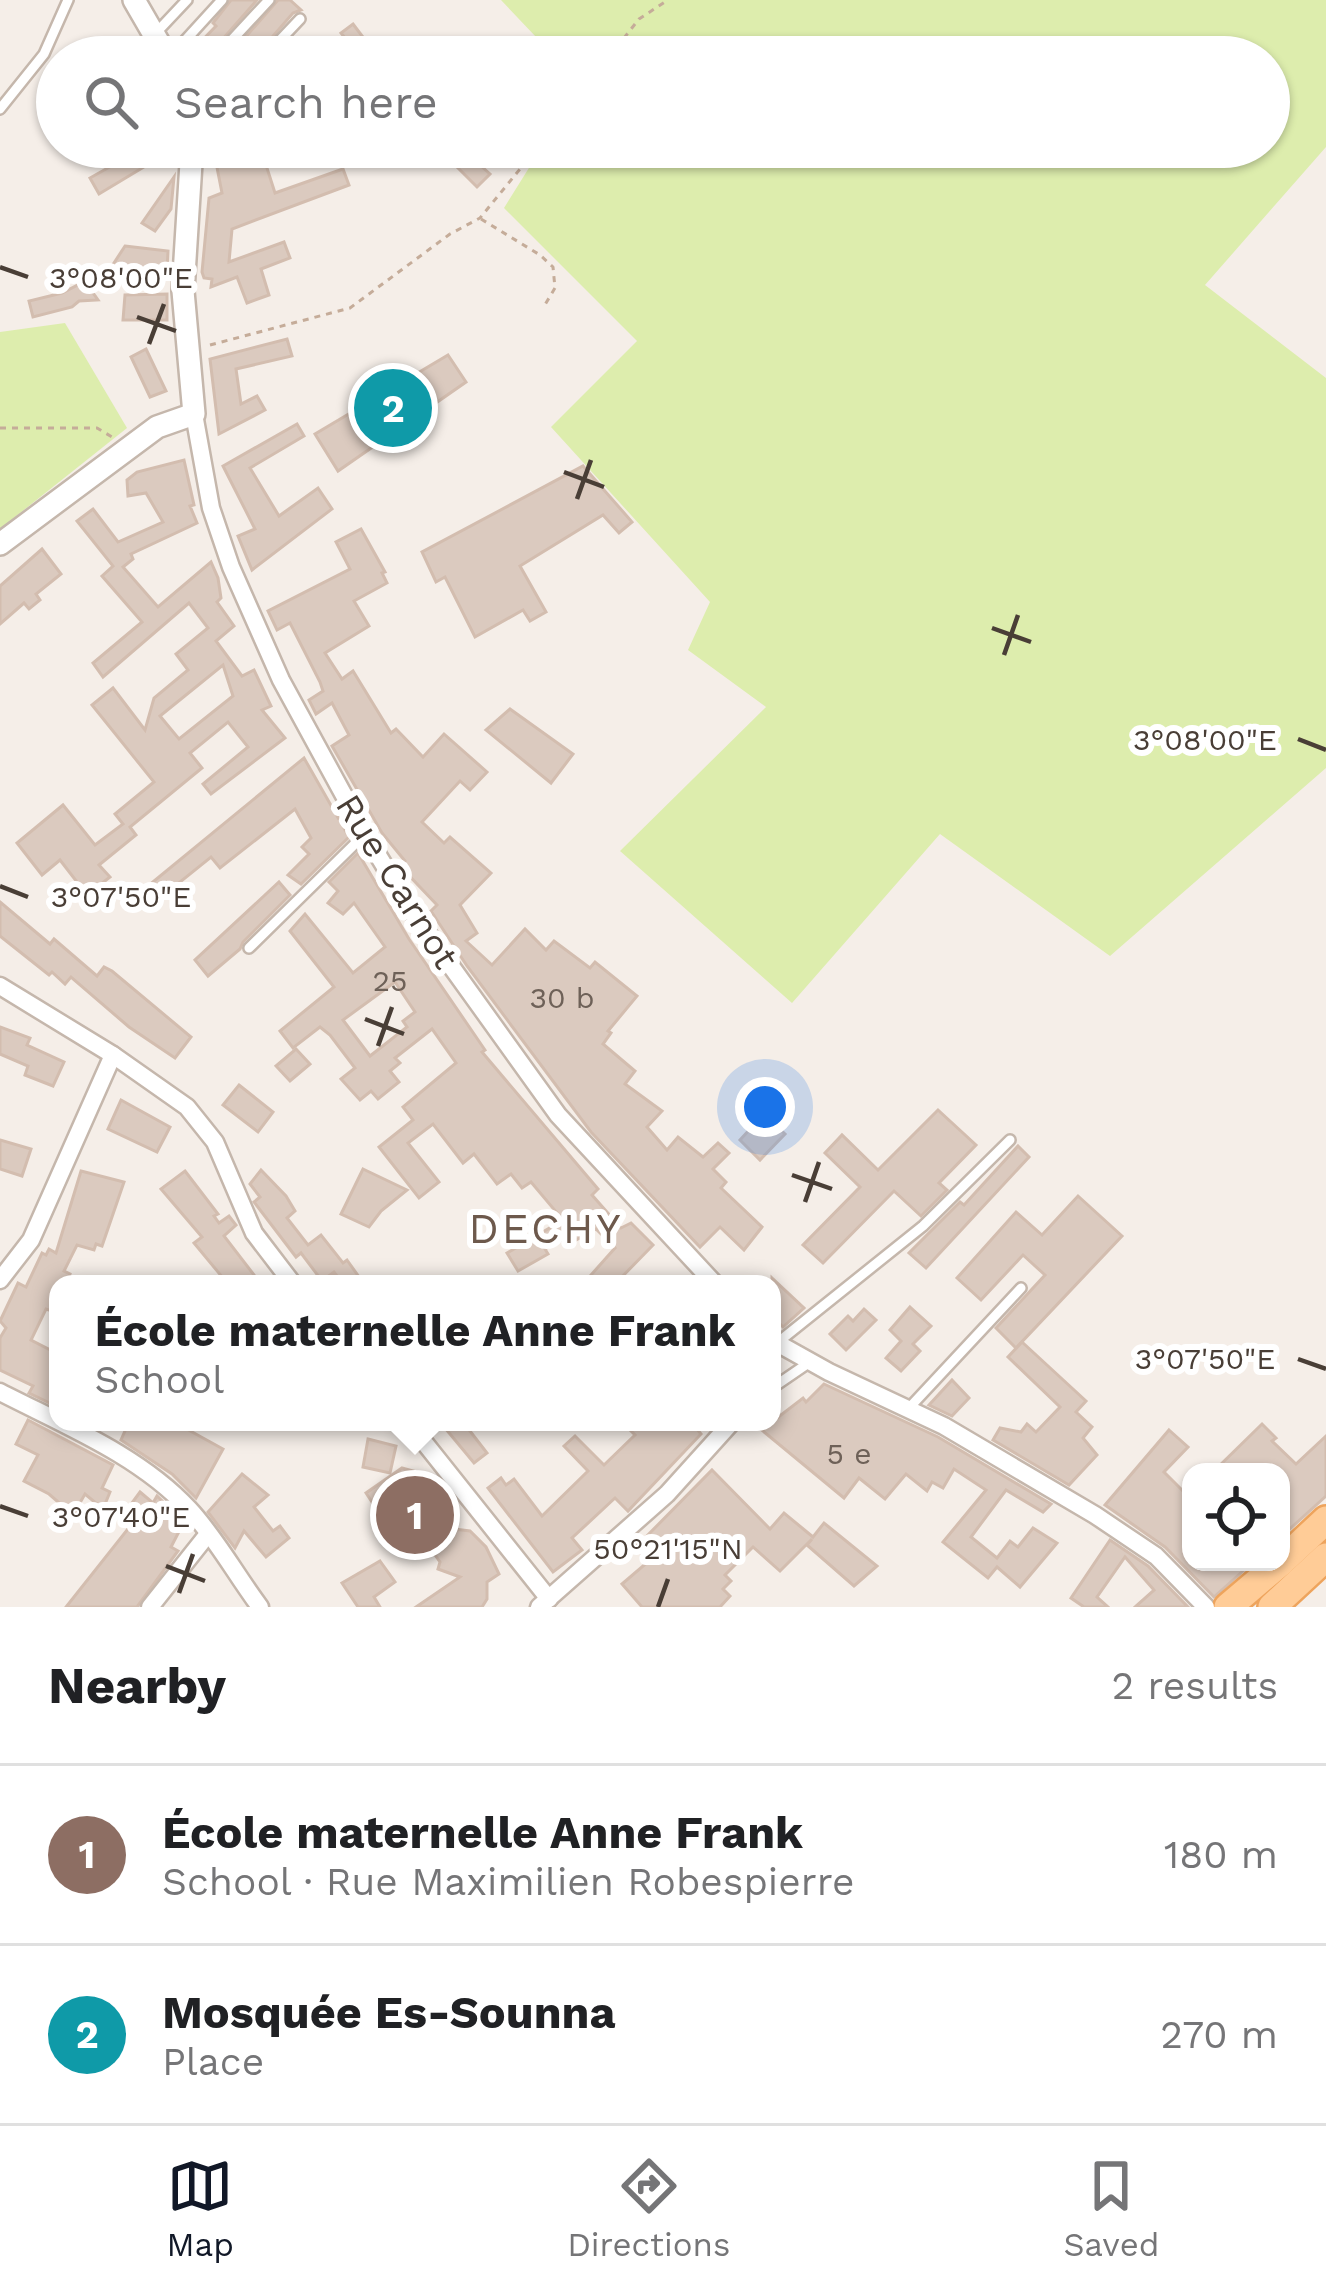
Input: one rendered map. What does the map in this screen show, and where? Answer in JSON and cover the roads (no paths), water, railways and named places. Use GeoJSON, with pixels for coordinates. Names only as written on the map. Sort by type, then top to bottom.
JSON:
{"type":"FeatureCollection","features":[{"type":"Feature","properties":{"kind":"main road"},"geometry":{"type":"LineString","coordinates":[[1290,1554],[1326,1520]]}},
{"type":"Feature","properties":{"kind":"main road"},"geometry":{"type":"LineString","coordinates":[[1272,1607],[1326,1557]]}},
{"type":"Feature","properties":{"kind":"main road"},"geometry":{"type":"LineString","coordinates":[[1228,1607],[1270,1571]]}},
{"type":"Feature","properties":{"kind":"street"},"geometry":{"type":"LineString","coordinates":[[134,0],[154,35]]}},
{"type":"Feature","properties":{"kind":"street"},"geometry":{"type":"LineString","coordinates":[[0,544],[157,427],[194,414],[183,291],[192,168]]}},
{"type":"Feature","properties":{"kind":"street","name":"Rue Carnot"},"geometry":{"type":"LineString","coordinates":[[194,414],[211,508],[231,567],[281,680],[365,835],[415,916],[558,1115],[707,1275]]}},
{"type":"Feature","properties":{"kind":"street"},"geometry":{"type":"LineString","coordinates":[[0,986],[171,1094],[208,1130],[247,1221],[286,1275]]}},
{"type":"Feature","properties":{"kind":"street"},"geometry":{"type":"LineString","coordinates":[[1,1278],[31,1240],[113,1054]]}},
{"type":"Feature","properties":{"kind":"street"},"geometry":{"type":"LineString","coordinates":[[781,1344],[908,1408],[1146,1547],[1206,1607]]}},
{"type":"Feature","properties":{"kind":"street"},"geometry":{"type":"LineString","coordinates":[[0,1392],[49,1418]]}},
{"type":"Feature","properties":{"kind":"street"},"geometry":{"type":"LineString","coordinates":[[72,1431],[135,1465],[182,1502],[260,1607]]}},
{"type":"Feature","properties":{"kind":"street"},"geometry":{"type":"LineString","coordinates":[[415,1431],[544,1603],[668,1494],[723,1431]]}},
{"type":"Feature","properties":{"kind":"street"},"geometry":{"type":"LineString","coordinates":[[150,1607],[208,1534]]}},
{"type":"Feature","properties":{"kind":"lane"},"geometry":{"type":"LineString","coordinates":[[52,36],[68,0]]}},
{"type":"Feature","properties":{"kind":"lane"},"geometry":{"type":"LineString","coordinates":[[154,35],[187,0]]}},
{"type":"Feature","properties":{"kind":"lane"},"geometry":{"type":"LineString","coordinates":[[189,36],[222,0]]}},
{"type":"Feature","properties":{"kind":"lane"},"geometry":{"type":"LineString","coordinates":[[236,36],[269,0]]}},
{"type":"Feature","properties":{"kind":"lane"},"geometry":{"type":"LineString","coordinates":[[284,36],[300,19]]}},
{"type":"Feature","properties":{"kind":"lane"},"geometry":{"type":"LineString","coordinates":[[0,109],[36,64]]}},
{"type":"Feature","properties":{"kind":"lane"},"geometry":{"type":"LineString","coordinates":[[249,948],[365,835]]}},
{"type":"Feature","properties":{"kind":"lane"},"geometry":{"type":"LineString","coordinates":[[781,1335],[923,1226],[1010,1140]]}},
{"type":"Feature","properties":{"kind":"lane"},"geometry":{"type":"LineString","coordinates":[[908,1408],[1021,1288]]}},
{"type":"Feature","properties":{"kind":"lane"},"geometry":{"type":"LineString","coordinates":[[781,1382],[810,1361]]}},
{"type":"Feature","properties":{"kind":"lane"},"geometry":{"type":"LineString","coordinates":[[1246,1607],[1326,1532]]}},
{"type":"Feature","properties":{"kind":"lane"},"geometry":{"type":"LineString","coordinates":[[1260,1607],[1326,1545]]}},
{"type":"Feature","properties":{"kind":"place","name":"Mosquée Es-Sounna"},"geometry":{"type":"Point","coordinates":[393,408]}},
{"type":"Feature","properties":{"kind":"place","name":"École maternelle Anne Frank"},"geometry":{"type":"Point","coordinates":[415,1515]}},
{"type":"Feature","properties":{"kind":"district","name":"DECHY"},"geometry":{"type":"Point","coordinates":[546,1228]}}]}
